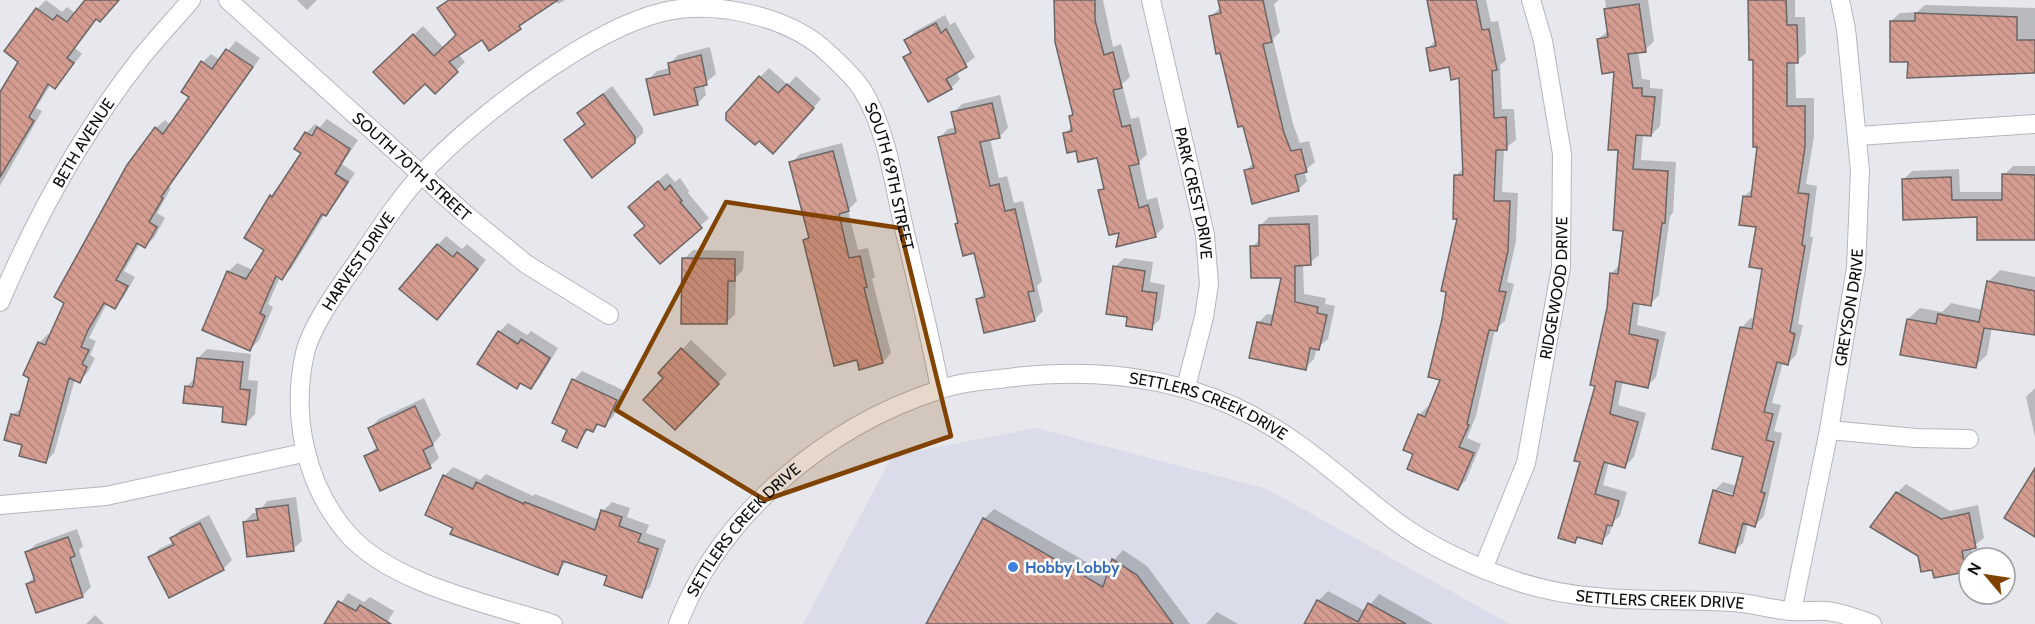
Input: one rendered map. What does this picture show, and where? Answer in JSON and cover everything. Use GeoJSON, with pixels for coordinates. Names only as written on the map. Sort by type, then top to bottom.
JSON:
{"type":"FeatureCollection","features":[{"type":"Feature","properties":{"kind":"street","name":"BETH AVENUE"},"geometry":{"type":"LineString","coordinates":[[0,302],[23,248],[95,123],[140,59],[191,0]]}},
{"type":"Feature","properties":{"kind":"street","name":"SOUTH 70TH STREET"},"geometry":{"type":"LineString","coordinates":[[228,0],[420,175],[526,264],[609,315]]}},
{"type":"Feature","properties":{"kind":"street","name":"PARK CREST DRIVE"},"geometry":{"type":"LineString","coordinates":[[1151,0],[1205,235],[1209,284],[1206,306],[1186,387]]}},
{"type":"Feature","properties":{"kind":"street","name":"RIDGEWOOD DRIVE"},"geometry":{"type":"LineString","coordinates":[[1483,569],[1526,463],[1561,267],[1562,154],[1543,41],[1531,0]]}},
{"type":"Feature","properties":{"kind":"street","name":"GREYSON DRIVE"},"geometry":{"type":"LineString","coordinates":[[1799,618],[1857,268],[1860,170],[1858,136],[1846,29],[1840,0]]}},
{"type":"Feature","properties":{"kind":"street","name":"HARVEST DRIVE"},"geometry":{"type":"LineString","coordinates":[[303,453],[300,387],[306,349],[332,300],[420,175],[468,130],[537,77],[612,32],[663,12],[763,8]]}},
{"type":"Feature","properties":{"kind":"street","name":"SOUTH 69TH STREET"},"geometry":{"type":"LineString","coordinates":[[763,8],[826,50],[862,89],[884,140],[940,389]]}},
{"type":"Feature","properties":{"kind":"street"},"geometry":{"type":"LineString","coordinates":[[1858,136],[2035,124]]}},
{"type":"Feature","properties":{"kind":"street","name":"SETTLERS CREEK DRIVE"},"geometry":{"type":"LineString","coordinates":[[678,624],[687,602],[725,539],[779,481],[858,424],[940,389],[1036,374],[1110,374],[1186,387],[1276,428],[1315,454],[1396,521],[1483,569],[1565,594],[1612,600],[1734,602],[1799,618],[1829,610],[1872,624]]}},
{"type":"Feature","properties":{"kind":"street"},"geometry":{"type":"LineString","coordinates":[[1829,430],[1916,438],[1969,439]]}},
{"type":"Feature","properties":{"kind":"street"},"geometry":{"type":"LineString","coordinates":[[0,505],[106,496],[303,453],[327,504],[347,534],[375,558],[409,577],[553,624]]}},
{"type":"Feature","properties":{"kind":"highlighted area"},"geometry":{"type":"Polygon","coordinates":[[[726,202],[900,228],[951,436],[765,500],[616,410],[726,202]]]}},
{"type":"Feature","properties":{"kind":"shaded area"},"geometry":{"type":"Polygon","coordinates":[[[1036,428],[1267,489],[1510,624],[803,624],[892,456],[1036,428]]]}},
{"type":"Feature","properties":{"kind":"building"},"geometry":{"type":"Polygon","coordinates":[[[85,0],[119,0],[100,22],[96,19],[67,58],[74,63],[55,89],[48,84],[29,117],[34,121],[0,177],[0,92],[18,62],[4,51],[36,8],[53,20],[57,15],[67,22],[85,0]]]}},
{"type":"Feature","properties":{"kind":"building"},"geometry":{"type":"Polygon","coordinates":[[[449,0],[558,0],[519,26],[521,29],[489,51],[482,40],[449,62],[458,72],[435,94],[425,84],[404,104],[373,72],[413,34],[434,56],[456,35],[437,8],[449,0]]]}},
{"type":"Feature","properties":{"kind":"building"},"geometry":{"type":"Polygon","coordinates":[[[1054,0],[1095,0],[1095,20],[1104,55],[1113,52],[1122,88],[1113,90],[1122,127],[1130,125],[1139,164],[1129,166],[1139,208],[1148,205],[1156,237],[1116,247],[1119,233],[1109,235],[1098,190],[1104,189],[1097,158],[1078,162],[1076,151],[1067,153],[1063,133],[1072,131],[1069,116],[1073,115],[1055,42],[1054,0]]]}},
{"type":"Feature","properties":{"kind":"building"},"geometry":{"type":"Polygon","coordinates":[[[1218,0],[1263,0],[1272,42],[1263,44],[1284,133],[1291,151],[1301,149],[1307,172],[1295,175],[1299,191],[1252,204],[1244,170],[1254,168],[1243,126],[1238,127],[1220,53],[1216,54],[1209,16],[1221,13],[1218,0]]]}},
{"type":"Feature","properties":{"kind":"building"},"geometry":{"type":"Polygon","coordinates":[[[1427,0],[1476,0],[1482,30],[1489,29],[1497,70],[1492,71],[1494,118],[1506,117],[1507,150],[1496,150],[1494,201],[1510,201],[1508,251],[1499,291],[1506,292],[1497,331],[1489,330],[1467,424],[1469,425],[1459,447],[1474,453],[1458,490],[1407,469],[1413,454],[1403,450],[1418,414],[1425,417],[1440,380],[1428,377],[1442,319],[1446,292],[1441,291],[1457,219],[1453,219],[1454,175],[1463,175],[1459,78],[1451,80],[1449,67],[1430,71],[1426,48],[1436,46],[1427,0]]]}},
{"type":"Feature","properties":{"kind":"building"},"geometry":{"type":"Polygon","coordinates":[[[1748,0],[1786,0],[1787,25],[1797,25],[1798,63],[1787,63],[1787,106],[1805,106],[1805,147],[1798,193],[1809,194],[1802,245],[1805,246],[1790,332],[1795,334],[1788,365],[1777,362],[1764,412],[1773,414],[1766,440],[1774,442],[1761,492],[1765,493],[1755,527],[1743,523],[1735,553],[1699,543],[1713,490],[1733,496],[1743,457],[1712,449],[1740,327],[1752,329],[1762,269],[1749,267],[1756,227],[1739,225],[1743,196],[1751,197],[1757,147],[1753,147],[1753,60],[1749,60],[1748,0]]]}},
{"type":"Feature","properties":{"kind":"building"},"geometry":{"type":"Polygon","coordinates":[[[1639,4],[1646,52],[1628,54],[1633,88],[1642,88],[1642,96],[1655,97],[1651,136],[1636,135],[1633,169],[1668,171],[1665,223],[1662,223],[1651,306],[1633,303],[1629,334],[1658,340],[1648,388],[1616,381],[1610,414],[1638,422],[1625,468],[1604,462],[1595,494],[1619,501],[1612,526],[1607,525],[1602,544],[1577,537],[1575,543],[1558,538],[1580,462],[1574,461],[1595,386],[1590,385],[1607,308],[1610,273],[1618,274],[1623,231],[1613,230],[1618,150],[1608,150],[1614,72],[1602,74],[1597,39],[1608,37],[1604,9],[1639,4]]]}},
{"type":"Feature","properties":{"kind":"building"},"geometry":{"type":"Polygon","coordinates":[[[1915,13],[2017,17],[2017,40],[2035,40],[2035,73],[1907,78],[1908,62],[1890,62],[1890,21],[1915,21],[1915,13]]]}},
{"type":"Feature","properties":{"kind":"building"},"geometry":{"type":"Polygon","coordinates":[[[936,23],[941,33],[946,29],[967,67],[946,79],[952,89],[928,102],[903,57],[911,53],[904,40],[936,23]]]}},
{"type":"Feature","properties":{"kind":"building"},"geometry":{"type":"Polygon","coordinates":[[[226,49],[253,67],[161,197],[163,198],[149,222],[157,227],[145,248],[137,243],[116,280],[128,286],[115,309],[104,303],[88,330],[81,347],[89,350],[82,364],[87,367],[80,383],[69,378],[46,463],[19,456],[22,445],[4,440],[11,414],[19,416],[29,378],[23,375],[38,342],[45,345],[64,303],[54,297],[127,165],[155,127],[163,134],[189,97],[181,92],[201,61],[212,69],[226,49]]]}},
{"type":"Feature","properties":{"kind":"building"},"geometry":{"type":"Polygon","coordinates":[[[701,55],[707,85],[694,88],[698,105],[654,115],[646,79],[670,74],[668,63],[701,55]]]}},
{"type":"Feature","properties":{"kind":"building"},"geometry":{"type":"Polygon","coordinates":[[[759,76],[778,93],[787,84],[814,108],[773,154],[759,141],[755,145],[726,120],[726,113],[759,76]]]}},
{"type":"Feature","properties":{"kind":"building"},"geometry":{"type":"Polygon","coordinates":[[[603,94],[635,137],[635,143],[592,178],[564,140],[585,124],[577,113],[603,94]]]}},
{"type":"Feature","properties":{"kind":"building"},"geometry":{"type":"Polygon","coordinates":[[[992,103],[1000,138],[980,142],[990,186],[999,184],[1005,211],[1015,209],[1034,291],[1028,292],[1035,321],[984,333],[976,299],[985,297],[974,253],[963,256],[955,224],[958,223],[938,137],[956,133],[951,112],[992,103]]]}},
{"type":"Feature","properties":{"kind":"building"},"geometry":{"type":"Polygon","coordinates":[[[317,127],[350,149],[335,174],[348,182],[326,216],[322,214],[282,280],[276,276],[260,313],[265,316],[250,351],[202,330],[227,271],[246,279],[264,250],[244,238],[270,195],[272,197],[301,153],[294,149],[305,132],[312,136],[317,127]]]}},
{"type":"Feature","properties":{"kind":"building"},"geometry":{"type":"Polygon","coordinates":[[[833,151],[849,211],[839,214],[849,258],[860,256],[867,287],[864,288],[883,363],[859,370],[857,360],[834,366],[803,240],[809,238],[789,162],[833,151]]]}},
{"type":"Feature","properties":{"kind":"building"},"geometry":{"type":"Polygon","coordinates":[[[2002,174],[2035,175],[2035,240],[1977,240],[1977,217],[1903,220],[1902,179],[1951,177],[1952,200],[2002,200],[2002,174]]]}},
{"type":"Feature","properties":{"kind":"building"},"geometry":{"type":"Polygon","coordinates":[[[658,181],[665,190],[670,185],[682,201],[680,202],[702,228],[660,264],[634,235],[645,226],[628,207],[658,181]]]}},
{"type":"Feature","properties":{"kind":"building"},"geometry":{"type":"Polygon","coordinates":[[[1309,224],[1311,265],[1295,266],[1295,302],[1318,307],[1317,313],[1327,315],[1319,350],[1310,348],[1306,370],[1249,358],[1257,322],[1271,325],[1281,278],[1251,278],[1250,246],[1259,246],[1259,225],[1309,224]]]}},
{"type":"Feature","properties":{"kind":"building"},"geometry":{"type":"Polygon","coordinates":[[[437,244],[453,257],[457,252],[478,269],[437,320],[399,289],[437,244]]]}},
{"type":"Feature","properties":{"kind":"building"},"geometry":{"type":"Polygon","coordinates":[[[682,258],[735,259],[735,281],[728,281],[727,324],[681,324],[682,258]]]}},
{"type":"Feature","properties":{"kind":"building"},"geometry":{"type":"Polygon","coordinates":[[[1113,266],[1145,271],[1142,291],[1157,293],[1152,330],[1126,326],[1127,317],[1106,314],[1113,266]]]}},
{"type":"Feature","properties":{"kind":"building"},"geometry":{"type":"Polygon","coordinates":[[[1987,281],[2035,291],[2035,335],[1984,328],[1976,368],[1900,355],[1907,319],[1936,324],[1938,314],[1979,322],[1987,281]]]}},
{"type":"Feature","properties":{"kind":"building"},"geometry":{"type":"Polygon","coordinates":[[[498,331],[518,344],[521,339],[550,358],[531,389],[520,383],[517,389],[477,364],[498,331]]]}},
{"type":"Feature","properties":{"kind":"building"},"geometry":{"type":"Polygon","coordinates":[[[681,348],[719,384],[675,430],[643,400],[663,378],[658,373],[681,348]]]}},
{"type":"Feature","properties":{"kind":"building"},"geometry":{"type":"Polygon","coordinates":[[[197,358],[243,362],[240,389],[250,390],[246,425],[222,422],[223,407],[183,403],[185,386],[193,387],[197,358]]]}},
{"type":"Feature","properties":{"kind":"building"},"geometry":{"type":"Polygon","coordinates":[[[572,379],[617,400],[605,427],[597,424],[593,432],[586,429],[577,448],[562,441],[567,430],[552,423],[572,379]]]}},
{"type":"Feature","properties":{"kind":"building"},"geometry":{"type":"Polygon","coordinates":[[[415,406],[433,445],[423,450],[431,468],[380,491],[364,456],[378,450],[368,428],[415,406]]]}},
{"type":"Feature","properties":{"kind":"building"},"geometry":{"type":"Polygon","coordinates":[[[2035,468],[2035,537],[2004,518],[2035,468]]]}},
{"type":"Feature","properties":{"kind":"building"},"geometry":{"type":"Polygon","coordinates":[[[443,475],[473,489],[476,482],[524,504],[525,502],[595,530],[601,510],[622,517],[619,526],[641,534],[638,542],[658,549],[642,598],[604,585],[607,576],[563,561],[558,575],[450,534],[453,528],[425,515],[443,475]]]}},
{"type":"Feature","properties":{"kind":"building"},"geometry":{"type":"Polygon","coordinates":[[[1896,492],[1941,519],[1969,513],[1976,546],[1957,546],[1957,574],[1934,578],[1932,570],[1921,572],[1918,556],[1870,527],[1896,492]]]}},
{"type":"Feature","properties":{"kind":"building"},"geometry":{"type":"Polygon","coordinates":[[[288,505],[294,551],[247,557],[243,522],[258,520],[256,509],[288,505]]]}},
{"type":"Feature","properties":{"kind":"building","name":"Hobby Lobby"},"geometry":{"type":"Polygon","coordinates":[[[983,518],[1103,587],[1112,559],[1137,575],[1173,624],[926,624],[983,518]]]}},
{"type":"Feature","properties":{"kind":"building"},"geometry":{"type":"Polygon","coordinates":[[[200,523],[224,570],[169,598],[148,557],[174,545],[170,538],[200,523]]]}},
{"type":"Feature","properties":{"kind":"building"},"geometry":{"type":"Polygon","coordinates":[[[68,537],[75,556],[70,558],[83,597],[36,613],[26,584],[35,581],[25,552],[68,537]]]}},
{"type":"Feature","properties":{"kind":"building"},"geometry":{"type":"Polygon","coordinates":[[[1317,600],[1358,622],[1368,603],[1406,624],[1304,624],[1317,600]]]}},
{"type":"Feature","properties":{"kind":"building"},"geometry":{"type":"Polygon","coordinates":[[[338,601],[356,611],[360,605],[391,624],[324,624],[338,601]]]}},
{"type":"Feature","properties":{"kind":"place","name":"Hobby Lobby"},"geometry":{"type":"Point","coordinates":[1013,567]}}]}
